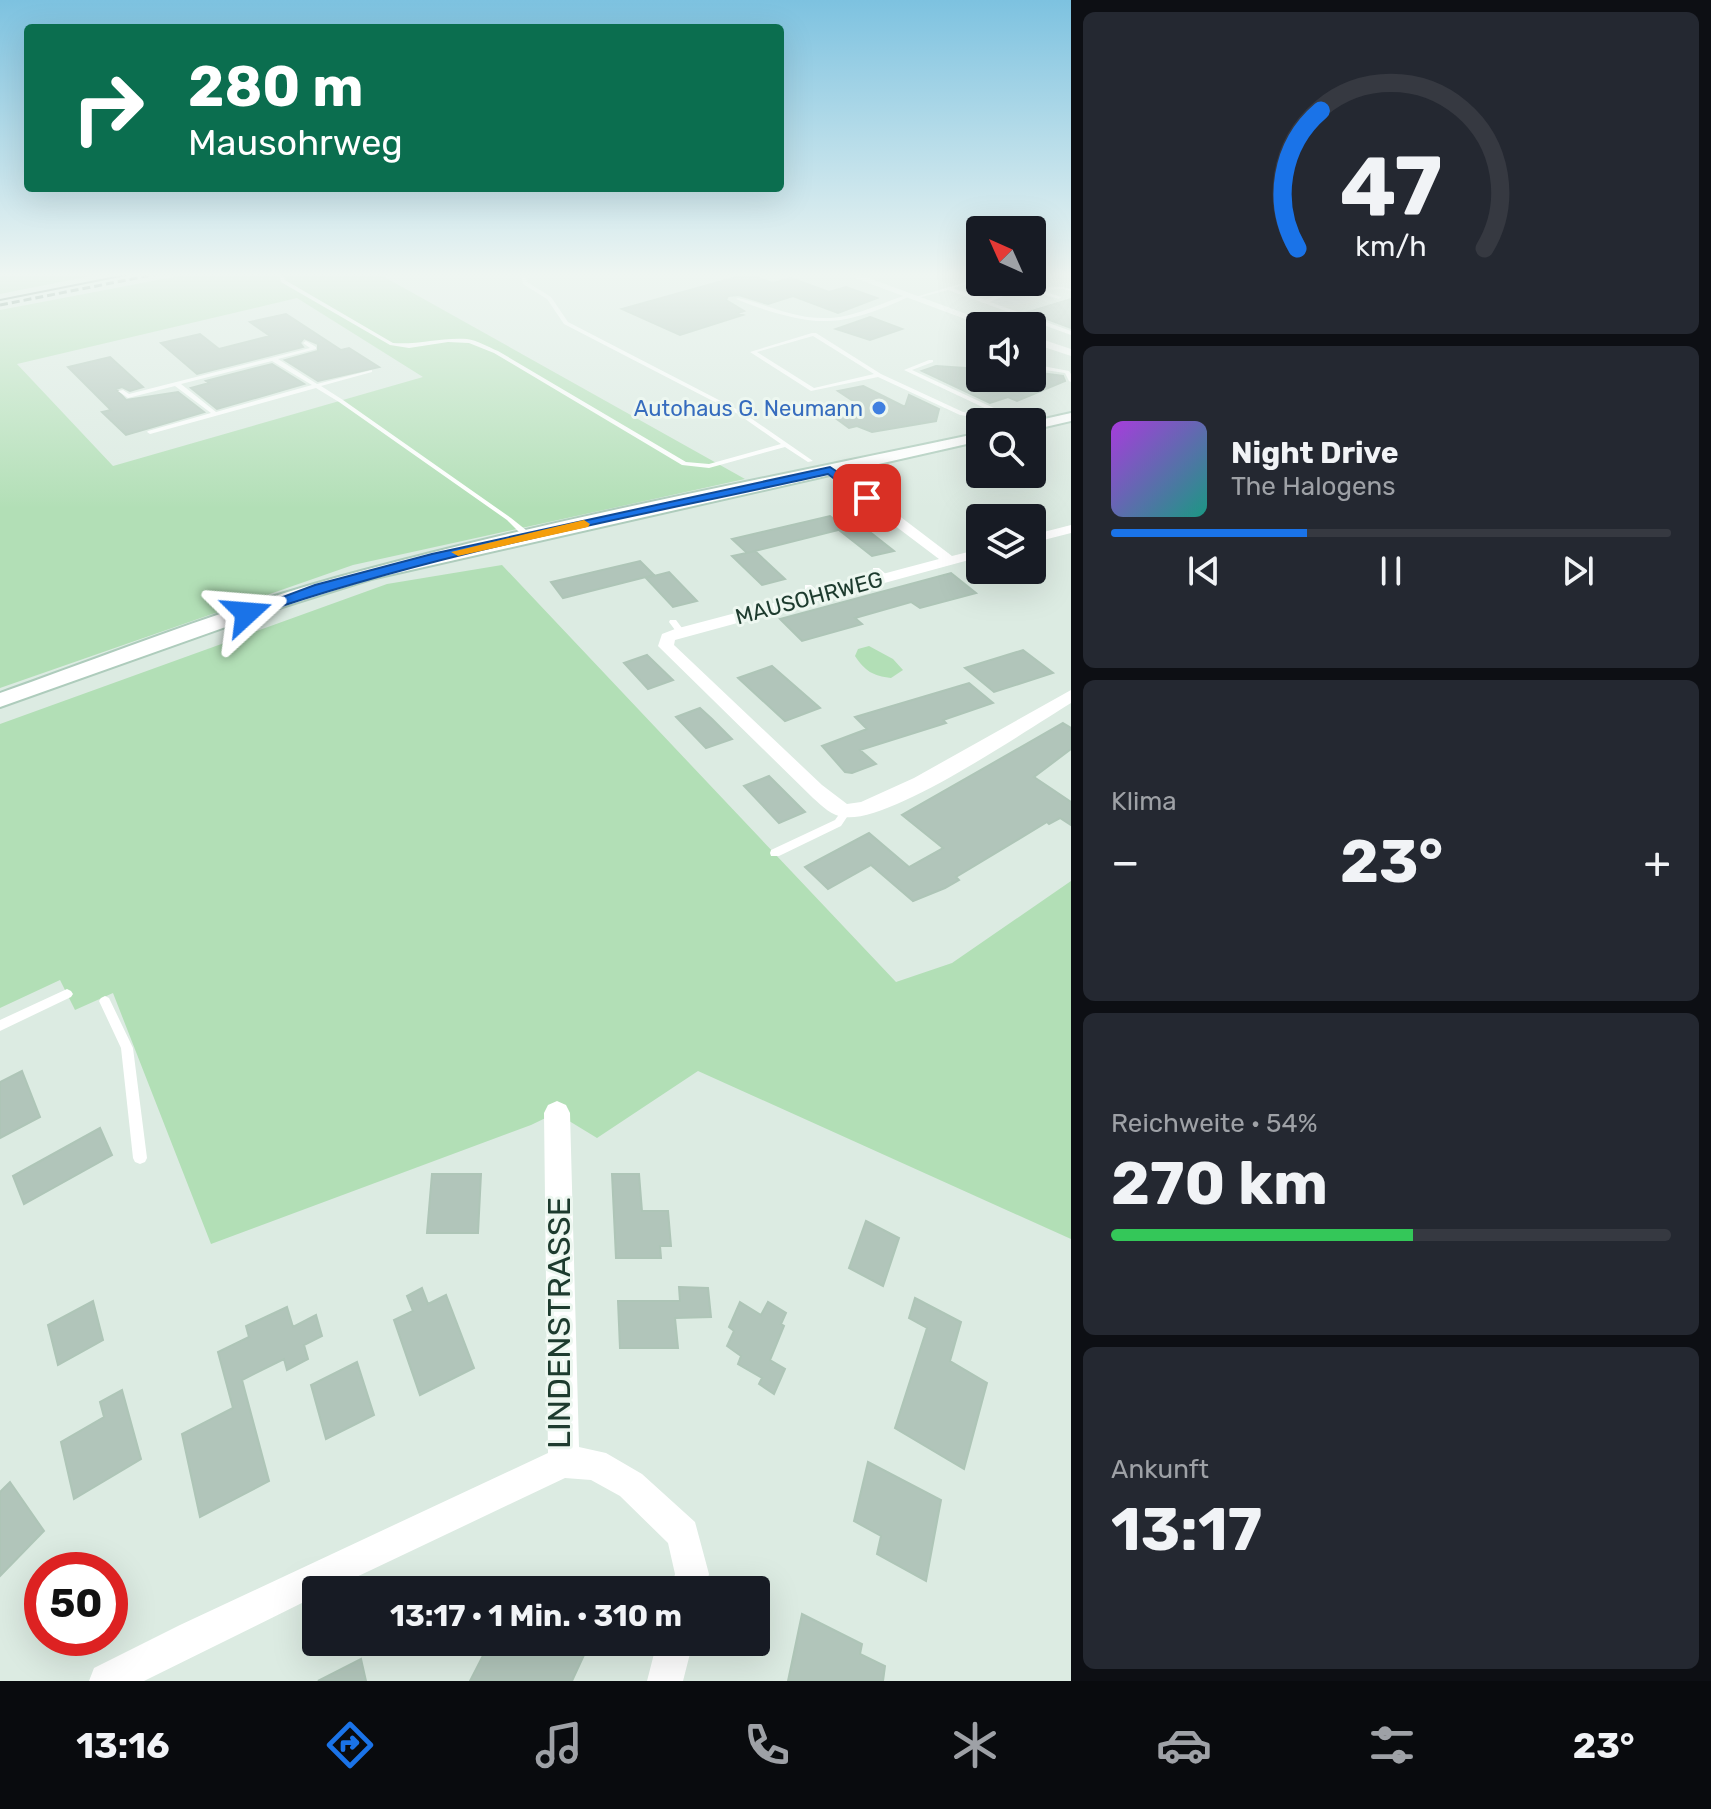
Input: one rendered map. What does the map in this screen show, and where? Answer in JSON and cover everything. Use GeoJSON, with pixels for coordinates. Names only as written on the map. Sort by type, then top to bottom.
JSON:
{"type":"FeatureCollection","features":[{"type":"Feature","properties":{"kind":"main road"},"geometry":{"type":"LineString","coordinates":[[1046,423],[1071,417]]}},
{"type":"Feature","properties":{"kind":"main road"},"geometry":{"type":"LineString","coordinates":[[0,700],[320,588],[528,536],[966,440]]}},
{"type":"Feature","properties":{"kind":"street"},"geometry":{"type":"LineString","coordinates":[[830,470],[950,561]]}},
{"type":"Feature","properties":{"kind":"street"},"geometry":{"type":"LineString","coordinates":[[1046,535],[1071,529]]}},
{"type":"Feature","properties":{"kind":"street","name":"MAUSOHRWEG"},"geometry":{"type":"LineString","coordinates":[[846,811],[827,800],[666,646],[674,630],[880,574],[966,557]]}},
{"type":"Feature","properties":{"kind":"street"},"geometry":{"type":"LineString","coordinates":[[846,811],[863,811],[906,791],[1071,695]]}},
{"type":"Feature","properties":{"kind":"street","name":"LINDENSTRASSE"},"geometry":{"type":"LineString","coordinates":[[107,1681],[192,1637],[564,1462],[557,1113]]}},
{"type":"Feature","properties":{"kind":"street"},"geometry":{"type":"LineString","coordinates":[[564,1462],[595,1464],[631,1485],[683,1534],[692,1576]]}},
{"type":"Feature","properties":{"kind":"street"},"geometry":{"type":"LineString","coordinates":[[665,1681],[671,1656]]}},
{"type":"Feature","properties":{"kind":"lane"},"geometry":{"type":"LineString","coordinates":[[121,391],[128,396],[297,352]]}},
{"type":"Feature","properties":{"kind":"lane"},"geometry":{"type":"LineString","coordinates":[[497,352],[684,464],[709,466],[785,445]]}},
{"type":"Feature","properties":{"kind":"lane"},"geometry":{"type":"LineString","coordinates":[[623,352],[740,413],[810,461]]}},
{"type":"Feature","properties":{"kind":"lane"},"geometry":{"type":"LineString","coordinates":[[754,352],[813,390],[879,375]]}},
{"type":"Feature","properties":{"kind":"lane"},"geometry":{"type":"LineString","coordinates":[[843,352],[879,375],[966,414]]}},
{"type":"Feature","properties":{"kind":"lane"},"geometry":{"type":"LineString","coordinates":[[273,359],[509,519],[528,536]]}},
{"type":"Feature","properties":{"kind":"lane"},"geometry":{"type":"LineString","coordinates":[[931,361],[907,370],[990,408]]}},
{"type":"Feature","properties":{"kind":"lane"},"geometry":{"type":"LineString","coordinates":[[216,365],[223,371]]}},
{"type":"Feature","properties":{"kind":"lane"},"geometry":{"type":"LineString","coordinates":[[1046,368],[1067,372],[1071,380]]}},
{"type":"Feature","properties":{"kind":"lane"},"geometry":{"type":"LineString","coordinates":[[150,432],[370,371]]}},
{"type":"Feature","properties":{"kind":"lane"},"geometry":{"type":"LineString","coordinates":[[177,384],[215,414]]}},
{"type":"Feature","properties":{"kind":"lane"},"geometry":{"type":"LineString","coordinates":[[775,853],[838,823],[846,811]]}},
{"type":"Feature","properties":{"kind":"lane"},"geometry":{"type":"LineString","coordinates":[[0,1026],[67,994]]}},
{"type":"Feature","properties":{"kind":"lane"},"geometry":{"type":"LineString","coordinates":[[105,1001],[127,1048],[140,1158]]}},
{"type":"Feature","properties":{"kind":"green space"},"geometry":{"type":"Polygon","coordinates":[[[0,352],[66,352],[17,364],[113,466],[423,377],[384,352],[519,352],[745,479],[353,565],[0,688],[0,352]]]}},
{"type":"Feature","properties":{"kind":"green space"},"geometry":{"type":"Polygon","coordinates":[[[502,565],[896,982],[952,963],[1071,881],[1071,1239],[698,1071],[597,1138],[556,1113],[211,1244],[113,993],[75,1010],[60,980],[0,1008],[0,724],[387,584],[502,565]]]}},
{"type":"Feature","properties":{"kind":"green space"},"geometry":{"type":"Polygon","coordinates":[[[869,646],[893,659],[903,670],[891,678],[870,672],[855,656],[858,649],[869,646]]]}},
{"type":"Feature","properties":{"kind":"building"},"geometry":{"type":"Polygon","coordinates":[[[172,352],[282,352],[197,374],[172,352]]]}},
{"type":"Feature","properties":{"kind":"building"},"geometry":{"type":"Polygon","coordinates":[[[313,352],[356,352],[379,367],[318,381],[285,360],[313,352]]]}},
{"type":"Feature","properties":{"kind":"building"},"geometry":{"type":"Polygon","coordinates":[[[110,357],[143,387],[130,391],[122,387],[116,389],[126,400],[178,392],[204,412],[126,435],[102,412],[111,410],[68,367],[110,357]]]}},
{"type":"Feature","properties":{"kind":"building"},"geometry":{"type":"Polygon","coordinates":[[[272,364],[304,384],[217,409],[191,388],[209,383],[206,381],[272,364]]]}},
{"type":"Feature","properties":{"kind":"building"},"geometry":{"type":"Polygon","coordinates":[[[936,366],[966,368],[966,392],[922,371],[936,366]]]}},
{"type":"Feature","properties":{"kind":"building"},"geometry":{"type":"Polygon","coordinates":[[[1046,374],[1063,376],[1065,381],[1046,389],[1046,374]]]}},
{"type":"Feature","properties":{"kind":"building","name":"Autohaus G. Neumann"},"geometry":{"type":"Polygon","coordinates":[[[863,386],[905,407],[909,395],[939,409],[936,421],[872,432],[857,426],[849,428],[823,409],[856,403],[838,391],[863,386]]]}},
{"type":"Feature","properties":{"kind":"building"},"geometry":{"type":"Polygon","coordinates":[[[967,392],[1039,392],[1017,401],[1008,397],[990,403],[967,392]]]}},
{"type":"Feature","properties":{"kind":"building"},"geometry":{"type":"Polygon","coordinates":[[[830,516],[846,528],[747,553],[732,539],[830,516]]]}},
{"type":"Feature","properties":{"kind":"building"},"geometry":{"type":"Polygon","coordinates":[[[861,525],[894,551],[872,556],[839,530],[861,525]]]}},
{"type":"Feature","properties":{"kind":"building"},"geometry":{"type":"Polygon","coordinates":[[[755,551],[785,579],[762,585],[732,556],[755,551]]]}},
{"type":"Feature","properties":{"kind":"building"},"geometry":{"type":"Polygon","coordinates":[[[640,561],[654,575],[563,598],[551,582],[640,561]]]}},
{"type":"Feature","properties":{"kind":"building"},"geometry":{"type":"Polygon","coordinates":[[[669,572],[697,601],[673,607],[646,578],[669,572]]]}},
{"type":"Feature","properties":{"kind":"building"},"geometry":{"type":"Polygon","coordinates":[[[951,573],[976,593],[920,608],[911,602],[855,618],[862,624],[802,641],[780,619],[951,573]]]}},
{"type":"Feature","properties":{"kind":"building"},"geometry":{"type":"Polygon","coordinates":[[[1023,650],[1053,673],[994,692],[965,668],[1023,650]]]}},
{"type":"Feature","properties":{"kind":"building"},"geometry":{"type":"Polygon","coordinates":[[[647,655],[673,680],[648,689],[624,663],[647,655]]]}},
{"type":"Feature","properties":{"kind":"building"},"geometry":{"type":"Polygon","coordinates":[[[772,666],[820,708],[785,721],[738,678],[772,666]]]}},
{"type":"Feature","properties":{"kind":"building"},"geometry":{"type":"Polygon","coordinates":[[[969,683],[993,703],[943,720],[946,723],[860,750],[876,764],[852,773],[845,772],[822,746],[867,729],[855,717],[969,683]]]}},
{"type":"Feature","properties":{"kind":"building"},"geometry":{"type":"Polygon","coordinates":[[[700,708],[732,739],[706,748],[676,717],[700,708]]]}},
{"type":"Feature","properties":{"kind":"building"},"geometry":{"type":"Polygon","coordinates":[[[1063,723],[1071,728],[1071,749],[1034,777],[1071,802],[1071,825],[1060,818],[1049,824],[1047,822],[956,877],[959,880],[913,901],[871,865],[828,889],[805,867],[869,833],[909,867],[943,848],[902,815],[1063,723]]]}},
{"type":"Feature","properties":{"kind":"building"},"geometry":{"type":"Polygon","coordinates":[[[769,776],[805,812],[779,823],[744,786],[769,776]]]}},
{"type":"Feature","properties":{"kind":"building"},"geometry":{"type":"Polygon","coordinates":[[[22,1071],[40,1117],[0,1138],[0,1082],[22,1071]]]}},
{"type":"Feature","properties":{"kind":"building"},"geometry":{"type":"Polygon","coordinates":[[[100,1128],[112,1155],[24,1204],[13,1176],[100,1128]]]}},
{"type":"Feature","properties":{"kind":"building"},"geometry":{"type":"Polygon","coordinates":[[[432,1174],[481,1174],[478,1233],[427,1233],[432,1174]]]}},
{"type":"Feature","properties":{"kind":"building"},"geometry":{"type":"Polygon","coordinates":[[[612,1174],[639,1174],[642,1211],[668,1211],[671,1246],[660,1246],[661,1258],[616,1258],[612,1174]]]}},
{"type":"Feature","properties":{"kind":"building"},"geometry":{"type":"Polygon","coordinates":[[[866,1221],[899,1238],[883,1286],[849,1268],[866,1221]]]}},
{"type":"Feature","properties":{"kind":"building"},"geometry":{"type":"Polygon","coordinates":[[[679,1287],[708,1288],[711,1317],[675,1318],[678,1348],[620,1348],[618,1301],[680,1301],[679,1287]]]}},
{"type":"Feature","properties":{"kind":"building"},"geometry":{"type":"Polygon","coordinates":[[[422,1288],[428,1304],[446,1295],[474,1368],[420,1395],[394,1320],[413,1311],[407,1296],[422,1288]]]}},
{"type":"Feature","properties":{"kind":"building"},"geometry":{"type":"Polygon","coordinates":[[[915,1298],[961,1322],[950,1361],[987,1383],[964,1469],[895,1428],[927,1328],[909,1318],[915,1298]]]}},
{"type":"Feature","properties":{"kind":"building"},"geometry":{"type":"Polygon","coordinates":[[[93,1301],[103,1340],[58,1365],[48,1325],[93,1301]]]}},
{"type":"Feature","properties":{"kind":"building"},"geometry":{"type":"Polygon","coordinates":[[[740,1302],[761,1315],[768,1302],[786,1313],[770,1360],[785,1369],[774,1394],[759,1384],[762,1378],[738,1364],[741,1356],[727,1346],[734,1331],[729,1327],[740,1302]]]}},
{"type":"Feature","properties":{"kind":"building"},"geometry":{"type":"Polygon","coordinates":[[[287,1307],[293,1327],[316,1315],[322,1336],[304,1345],[308,1359],[287,1370],[284,1359],[242,1380],[269,1481],[200,1517],[182,1434],[233,1408],[218,1352],[249,1337],[246,1326],[287,1307]]]}},
{"type":"Feature","properties":{"kind":"building"},"geometry":{"type":"Polygon","coordinates":[[[357,1362],[374,1415],[326,1439],[311,1385],[357,1362]]]}},
{"type":"Feature","properties":{"kind":"building"},"geometry":{"type":"Polygon","coordinates":[[[122,1390],[141,1459],[74,1499],[61,1442],[104,1417],[100,1402],[122,1390]]]}},
{"type":"Feature","properties":{"kind":"building"},"geometry":{"type":"Polygon","coordinates":[[[868,1462],[941,1500],[926,1581],[877,1554],[881,1536],[854,1521],[868,1462]]]}},
{"type":"Feature","properties":{"kind":"building"},"geometry":{"type":"Polygon","coordinates":[[[10,1482],[44,1531],[0,1576],[0,1492],[10,1482]]]}},
{"type":"Feature","properties":{"kind":"building"},"geometry":{"type":"Polygon","coordinates":[[[802,1614],[862,1644],[860,1654],[885,1666],[883,1681],[788,1681],[802,1614]]]}},
{"type":"Feature","properties":{"kind":"building"},"geometry":{"type":"Polygon","coordinates":[[[483,1656],[584,1656],[572,1681],[470,1681],[483,1656]]]}},
{"type":"Feature","properties":{"kind":"building"},"geometry":{"type":"Polygon","coordinates":[[[361,1659],[366,1681],[318,1681],[361,1659]]]}},
{"type":"Feature","properties":{"kind":"slow traffic"},"geometry":{"type":"LineString","coordinates":[[458,552],[584,524]]}},
{"type":"Feature","properties":{"kind":"place","name":"Autohaus G. Neumann"},"geometry":{"type":"Point","coordinates":[879,408]}},
{"type":"Feature","properties":{"kind":"route"},"geometry":{"type":"LineString","coordinates":[[247,613],[320,588],[432,558],[830,470],[867,498]]}}]}
